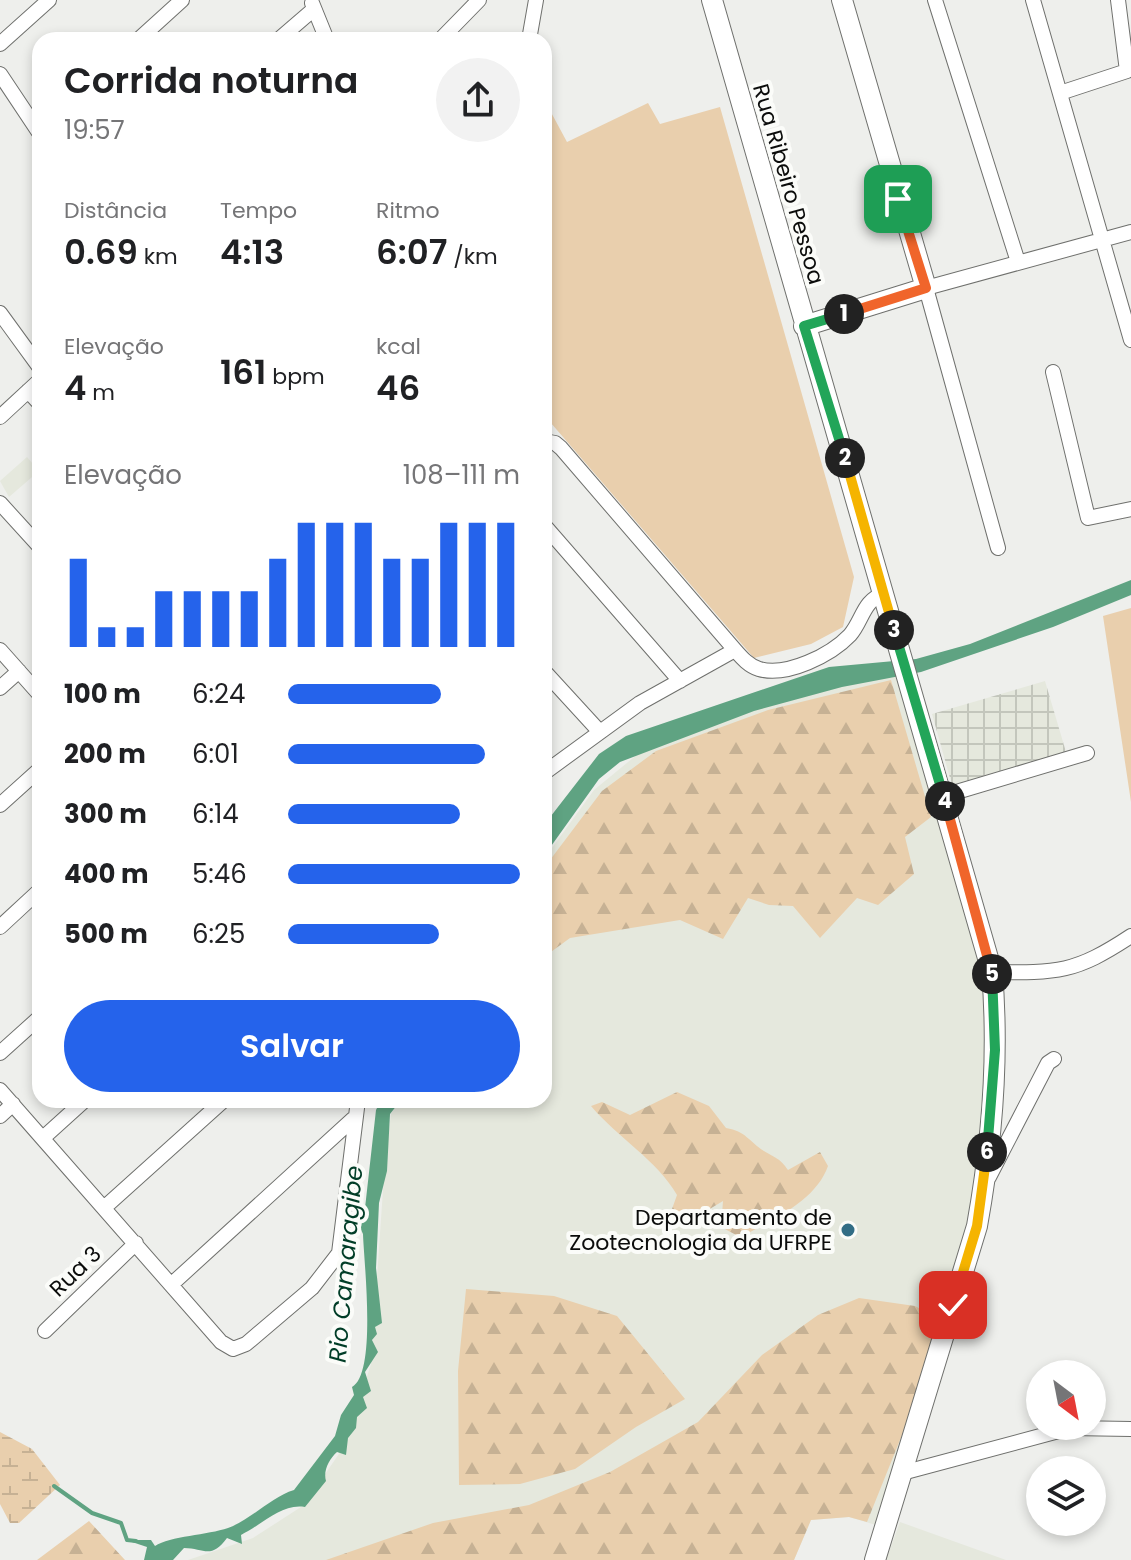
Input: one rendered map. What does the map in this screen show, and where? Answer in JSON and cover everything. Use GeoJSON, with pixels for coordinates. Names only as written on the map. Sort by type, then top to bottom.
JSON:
{"type":"FeatureCollection","features":[{"type":"Feature","properties":{"kind":"main road","name":"Rua Ribeiro Pessoa"},"geometry":{"type":"LineString","coordinates":[[712,0],[992,972],[995,1059],[985,1183],[970,1253],[875,1560]]}},
{"type":"Feature","properties":{"kind":"main road"},"geometry":{"type":"LineString","coordinates":[[804,326],[926,288],[842,0]]}},
{"type":"Feature","properties":{"kind":"street"},"geometry":{"type":"LineString","coordinates":[[0,44],[49,0]]}},
{"type":"Feature","properties":{"kind":"street"},"geometry":{"type":"LineString","coordinates":[[147,32],[182,0]]}},
{"type":"Feature","properties":{"kind":"street"},"geometry":{"type":"LineString","coordinates":[[448,32],[479,0]]}},
{"type":"Feature","properties":{"kind":"street"},"geometry":{"type":"LineString","coordinates":[[530,32],[536,0]]}},
{"type":"Feature","properties":{"kind":"street"},"geometry":{"type":"LineString","coordinates":[[935,0],[1018,262]]}},
{"type":"Feature","properties":{"kind":"street"},"geometry":{"type":"LineString","coordinates":[[1033,0],[1131,340]]}},
{"type":"Feature","properties":{"kind":"street"},"geometry":{"type":"LineString","coordinates":[[1060,93],[1127,71],[1118,0]]}},
{"type":"Feature","properties":{"kind":"street"},"geometry":{"type":"LineString","coordinates":[[286,32],[312,4],[324,32]]}},
{"type":"Feature","properties":{"kind":"street"},"geometry":{"type":"LineString","coordinates":[[0,74],[32,122]]}},
{"type":"Feature","properties":{"kind":"street"},"geometry":{"type":"LineString","coordinates":[[998,548],[926,288],[1131,232]]}},
{"type":"Feature","properties":{"kind":"street"},"geometry":{"type":"LineString","coordinates":[[1,316],[32,357]]}},
{"type":"Feature","properties":{"kind":"street"},"geometry":{"type":"LineString","coordinates":[[1053,372],[1088,518],[1131,509]]}},
{"type":"Feature","properties":{"kind":"street"},"geometry":{"type":"LineString","coordinates":[[0,417],[32,387]]}},
{"type":"Feature","properties":{"kind":"street"},"geometry":{"type":"LineString","coordinates":[[28,391],[32,395]]}},
{"type":"Feature","properties":{"kind":"street"},"geometry":{"type":"LineString","coordinates":[[552,444],[561,448],[735,650],[763,670],[788,667],[814,658],[850,635],[868,602],[886,602]]}},
{"type":"Feature","properties":{"kind":"street"},"geometry":{"type":"LineString","coordinates":[[0,503],[32,538]]}},
{"type":"Feature","properties":{"kind":"street"},"geometry":{"type":"LineString","coordinates":[[552,534],[680,681]]}},
{"type":"Feature","properties":{"kind":"street"},"geometry":{"type":"LineString","coordinates":[[0,650],[32,686]]}},
{"type":"Feature","properties":{"kind":"street"},"geometry":{"type":"LineString","coordinates":[[552,767],[599,731],[735,650]]}},
{"type":"Feature","properties":{"kind":"street"},"geometry":{"type":"LineString","coordinates":[[0,688],[19,671]]}},
{"type":"Feature","properties":{"kind":"street"},"geometry":{"type":"LineString","coordinates":[[552,680],[599,731]]}},
{"type":"Feature","properties":{"kind":"street"},"geometry":{"type":"LineString","coordinates":[[943,796],[1087,753]]}},
{"type":"Feature","properties":{"kind":"street"},"geometry":{"type":"LineString","coordinates":[[0,805],[32,776]]}},
{"type":"Feature","properties":{"kind":"street"},"geometry":{"type":"LineString","coordinates":[[0,927],[32,897]]}},
{"type":"Feature","properties":{"kind":"street"},"geometry":{"type":"LineString","coordinates":[[992,972],[1043,973],[1077,968],[1131,936]]}},
{"type":"Feature","properties":{"kind":"street"},"geometry":{"type":"LineString","coordinates":[[0,1053],[32,1024]]}},
{"type":"Feature","properties":{"kind":"street"},"geometry":{"type":"LineString","coordinates":[[985,1183],[1048,1063],[1054,1059]]}},
{"type":"Feature","properties":{"kind":"street"},"geometry":{"type":"LineString","coordinates":[[0,1090],[173,1283],[221,1342],[233,1349],[246,1344],[312,1288],[339,1253],[344,1233],[356,1108]]}},
{"type":"Feature","properties":{"kind":"street"},"geometry":{"type":"LineString","coordinates":[[0,1116],[13,1104]]}},
{"type":"Feature","properties":{"kind":"street"},"geometry":{"type":"LineString","coordinates":[[43,1138],[76,1108]]}},
{"type":"Feature","properties":{"kind":"street"},"geometry":{"type":"LineString","coordinates":[[105,1207],[215,1108]]}},
{"type":"Feature","properties":{"kind":"street"},"geometry":{"type":"LineString","coordinates":[[173,1283],[353,1119]]}},
{"type":"Feature","properties":{"kind":"street","name":"Rua 3"},"geometry":{"type":"LineString","coordinates":[[45,1331],[136,1243]]}},
{"type":"Feature","properties":{"kind":"street"},"geometry":{"type":"LineString","coordinates":[[902,1473],[1070,1428],[1131,1429]]}},
{"type":"Feature","properties":{"kind":"shaded area"},"geometry":{"type":"Polygon","coordinates":[[[27,457],[32,463],[32,477],[9,497],[0,481],[27,457]]]}},
{"type":"Feature","properties":{"kind":"shaded area"},"geometry":{"type":"Polygon","coordinates":[[[1131,580],[1131,595],[1053,627],[921,672],[842,687],[754,711],[620,762],[599,779],[552,845],[552,815],[599,754],[626,736],[829,667],[916,659],[970,644],[1131,580]]]}},
{"type":"Feature","properties":{"kind":"shaded area"},"geometry":{"type":"Polygon","coordinates":[[[900,669],[985,975],[985,1183],[886,1528],[849,1517],[811,1520],[794,1560],[188,1560],[253,1538],[304,1505],[345,1445],[371,1364],[385,1161],[394,1108],[552,1108],[552,848],[594,790],[650,744],[763,703],[900,669]]]}},
{"type":"Feature","properties":{"kind":"shaded area"},"geometry":{"type":"Polygon","coordinates":[[[1045,681],[1066,752],[952,785],[932,714],[1045,681]]]}},
{"type":"Feature","properties":{"kind":"shaded area","name":"Rio Camaragibe"},"geometry":{"type":"Polygon","coordinates":[[[395,1108],[390,1114],[387,1171],[379,1203],[376,1268],[382,1323],[375,1327],[377,1334],[372,1340],[378,1352],[365,1372],[371,1391],[363,1397],[367,1408],[357,1417],[356,1428],[348,1438],[346,1455],[337,1452],[331,1458],[326,1469],[326,1481],[305,1507],[288,1508],[273,1515],[241,1535],[242,1544],[227,1538],[212,1551],[184,1548],[173,1560],[144,1560],[147,1547],[132,1542],[134,1540],[151,1540],[155,1546],[228,1528],[294,1490],[335,1436],[341,1415],[354,1395],[352,1387],[360,1378],[367,1340],[363,1234],[358,1223],[364,1217],[376,1110],[395,1108]]]}},
{"type":"Feature","properties":{"kind":"shaded area"},"geometry":{"type":"Polygon","coordinates":[[[900,1522],[1006,1560],[886,1560],[900,1522]]]}},
{"type":"Feature","properties":{"kind":"green space"},"geometry":{"type":"Polygon","coordinates":[[[648,103],[660,124],[720,107],[854,577],[843,627],[811,644],[754,658],[552,424],[552,114],[567,142],[648,103]]]}},
{"type":"Feature","properties":{"kind":"green space"},"geometry":{"type":"Polygon","coordinates":[[[1131,608],[1131,802],[1103,616],[1131,608]]]}},
{"type":"Feature","properties":{"kind":"green space"},"geometry":{"type":"Polygon","coordinates":[[[891,680],[931,817],[905,837],[914,874],[878,905],[857,898],[820,938],[793,906],[769,905],[748,898],[723,939],[680,920],[570,938],[552,951],[552,857],[602,791],[656,751],[768,710],[891,680]]]}},
{"type":"Feature","properties":{"kind":"green space"},"geometry":{"type":"Polygon","coordinates":[[[677,1092],[709,1106],[726,1128],[743,1134],[788,1170],[820,1152],[828,1166],[822,1178],[814,1190],[791,1209],[740,1237],[721,1227],[723,1201],[703,1213],[693,1229],[667,1223],[677,1195],[669,1182],[591,1106],[602,1102],[630,1115],[677,1092]]]}},
{"type":"Feature","properties":{"kind":"green space"},"geometry":{"type":"Polygon","coordinates":[[[466,1289],[554,1296],[617,1316],[685,1399],[636,1427],[575,1469],[520,1484],[459,1485],[458,1371],[466,1289]]]}},
{"type":"Feature","properties":{"kind":"green space"},"geometry":{"type":"Polygon","coordinates":[[[859,1298],[915,1306],[947,1323],[867,1522],[849,1517],[811,1520],[794,1560],[326,1560],[433,1523],[529,1505],[610,1472],[698,1422],[762,1355],[818,1315],[859,1298]]]}},
{"type":"Feature","properties":{"kind":"green space"},"geometry":{"type":"Polygon","coordinates":[[[0,1432],[32,1449],[60,1485],[19,1523],[10,1523],[0,1504],[0,1432]]]}},
{"type":"Feature","properties":{"kind":"green space"},"geometry":{"type":"Polygon","coordinates":[[[89,1521],[125,1560],[37,1560],[89,1521]]]}},
{"type":"Feature","properties":{"kind":"waterway"},"geometry":{"type":"LineString","coordinates":[[54,1486],[92,1513],[121,1523],[127,1540],[136,1541]]}},
{"type":"Feature","properties":{"kind":"place","name":"Departamento de Zootecnologia da UFRPE"},"geometry":{"type":"Point","coordinates":[848,1230]}},
{"type":"Feature","properties":{"kind":"route"},"geometry":{"type":"LineString","coordinates":[[898,199],[926,288],[804,326],[869,536],[992,972],[996,1023],[985,1183],[970,1253],[953,1305]]}}]}
